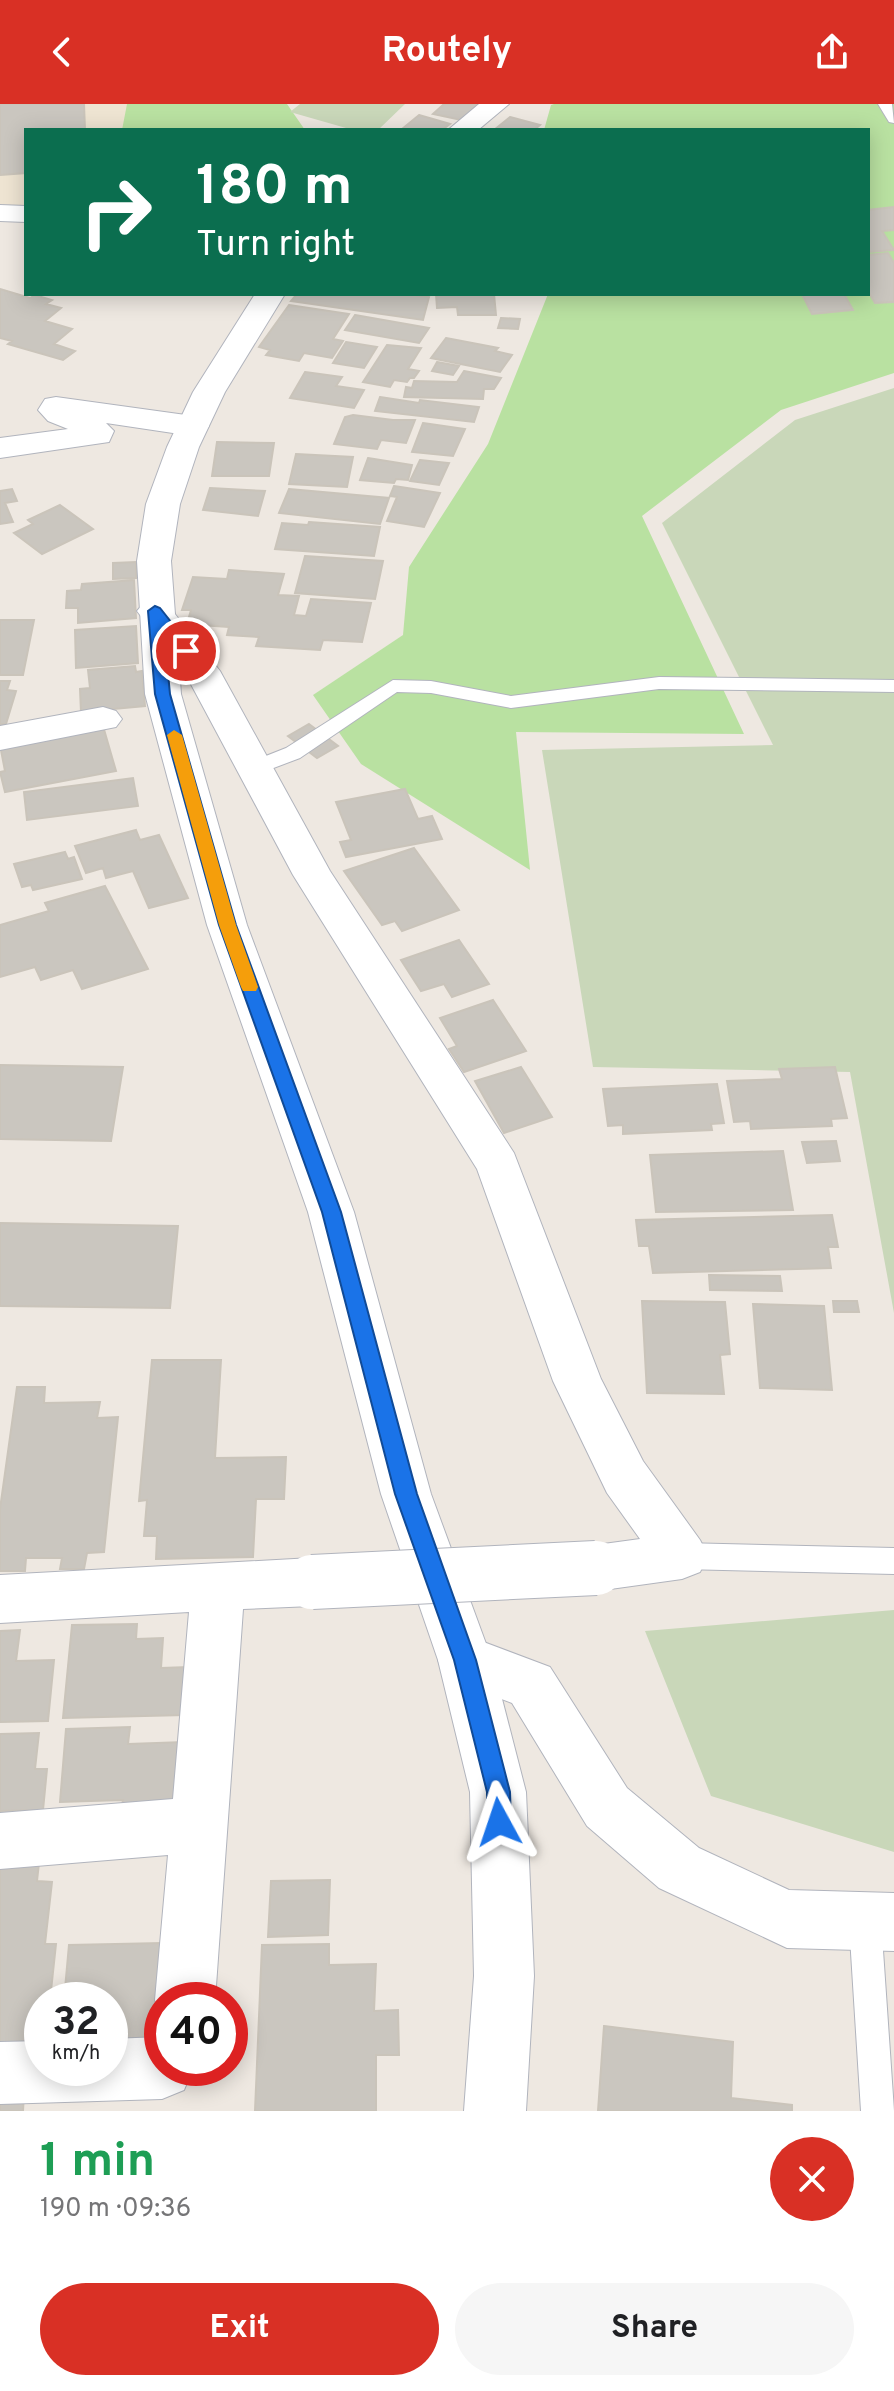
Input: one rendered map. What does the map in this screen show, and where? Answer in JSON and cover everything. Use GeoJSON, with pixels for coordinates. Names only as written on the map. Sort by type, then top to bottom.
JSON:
{"type":"FeatureCollection","features":[{"type":"Feature","properties":{"kind":"street"},"geometry":{"type":"LineString","coordinates":[[464,128],[496,104]]}},
{"type":"Feature","properties":{"kind":"street"},"geometry":{"type":"LineString","coordinates":[[0,213],[24,214]]}},
{"type":"Feature","properties":{"kind":"street"},"geometry":{"type":"LineString","coordinates":[[269,296],[209,392],[163,504],[154,561],[163,694],[227,925],[331,1212],[406,1494],[465,1660],[498,1792],[504,1976],[495,2111]]}},
{"type":"Feature","properties":{"kind":"street"},"geometry":{"type":"LineString","coordinates":[[0,448],[98,435],[98,431],[59,414],[54,410],[56,406],[193,426]]}},
{"type":"Feature","properties":{"kind":"street"},"geometry":{"type":"LineString","coordinates":[[0,1599],[596,1568],[682,1556],[625,1477],[577,1381],[498,1165],[313,875],[202,671],[155,611]]}},
{"type":"Feature","properties":{"kind":"street"},"geometry":{"type":"LineString","coordinates":[[0,738],[103,719]]}},
{"type":"Feature","properties":{"kind":"street"},"geometry":{"type":"LineString","coordinates":[[186,1982],[218,1587]]}},
{"type":"Feature","properties":{"kind":"street"},"geometry":{"type":"LineString","coordinates":[[465,1660],[531,1685],[607,1807],[679,1868],[787,1919],[879,1922]]}},
{"type":"Feature","properties":{"kind":"street"},"geometry":{"type":"LineString","coordinates":[[0,1841],[198,1825]]}},
{"type":"Feature","properties":{"kind":"street"},"geometry":{"type":"LineString","coordinates":[[0,2073],[144,2069]]}},
{"type":"Feature","properties":{"kind":"lane"},"geometry":{"type":"LineString","coordinates":[[885,104],[894,119]]}},
{"type":"Feature","properties":{"kind":"lane"},"geometry":{"type":"LineString","coordinates":[[255,768],[293,753],[393,686],[431,687],[511,702],[659,683],[894,686]]}},
{"type":"Feature","properties":{"kind":"lane"},"geometry":{"type":"LineString","coordinates":[[682,1556],[894,1561]]}},
{"type":"Feature","properties":{"kind":"lane"},"geometry":{"type":"LineString","coordinates":[[878,2111],[879,1922]]}},
{"type":"Feature","properties":{"kind":"shaded area"},"geometry":{"type":"Polygon","coordinates":[[[0,104],[157,104],[147,128],[24,128],[24,218],[0,218],[0,104]]]}},
{"type":"Feature","properties":{"kind":"green space"},"geometry":{"type":"Polygon","coordinates":[[[127,104],[287,104],[304,128],[122,128],[127,104]]]}},
{"type":"Feature","properties":{"kind":"green space"},"geometry":{"type":"Polygon","coordinates":[[[300,104],[405,104],[380,128],[346,128],[290,112],[300,104]]]}},
{"type":"Feature","properties":{"kind":"green space"},"geometry":{"type":"Polygon","coordinates":[[[894,104],[894,373],[781,410],[642,516],[744,734],[516,732],[530,870],[361,764],[313,695],[403,635],[409,567],[488,444],[547,296],[870,296],[870,128],[545,128],[551,105],[894,104]]]}},
{"type":"Feature","properties":{"kind":"green space"},"geometry":{"type":"Polygon","coordinates":[[[894,388],[894,1313],[850,1072],[593,1067],[542,750],[773,745],[662,523],[795,420],[894,388]]]}},
{"type":"Feature","properties":{"kind":"green space"},"geometry":{"type":"Polygon","coordinates":[[[894,1610],[894,1852],[711,1796],[645,1631],[894,1610]]]}},
{"type":"Feature","properties":{"kind":"building"},"geometry":{"type":"Polygon","coordinates":[[[0,104],[84,104],[85,128],[24,128],[24,173],[0,175],[0,104]]]}},
{"type":"Feature","properties":{"kind":"building"},"geometry":{"type":"Polygon","coordinates":[[[444,104],[477,105],[461,120],[433,114],[444,104]]]}},
{"type":"Feature","properties":{"kind":"building"},"geometry":{"type":"Polygon","coordinates":[[[419,115],[450,124],[445,128],[403,128],[419,115]]]}},
{"type":"Feature","properties":{"kind":"building"},"geometry":{"type":"Polygon","coordinates":[[[510,117],[540,125],[536,128],[496,128],[510,117]]]}},
{"type":"Feature","properties":{"kind":"building"},"geometry":{"type":"Polygon","coordinates":[[[894,207],[894,230],[882,231],[894,250],[870,252],[870,210],[894,207]]]}},
{"type":"Feature","properties":{"kind":"building"},"geometry":{"type":"Polygon","coordinates":[[[888,253],[894,263],[894,302],[875,303],[870,294],[870,255],[888,253]]]}},
{"type":"Feature","properties":{"kind":"building"},"geometry":{"type":"Polygon","coordinates":[[[0,289],[30,298],[38,296],[52,300],[46,304],[61,308],[45,321],[72,329],[54,344],[75,351],[63,360],[8,344],[12,341],[0,338],[0,289]]]}},
{"type":"Feature","properties":{"kind":"building"},"geometry":{"type":"Polygon","coordinates":[[[295,296],[429,297],[423,320],[291,301],[295,296]]]}},
{"type":"Feature","properties":{"kind":"building"},"geometry":{"type":"Polygon","coordinates":[[[436,296],[494,296],[496,315],[458,315],[457,307],[437,308],[436,296]]]}},
{"type":"Feature","properties":{"kind":"building"},"geometry":{"type":"Polygon","coordinates":[[[803,296],[845,296],[853,310],[812,314],[803,296]]]}},
{"type":"Feature","properties":{"kind":"building"},"geometry":{"type":"Polygon","coordinates":[[[289,305],[349,314],[333,339],[343,341],[332,358],[304,353],[299,361],[266,355],[270,350],[259,347],[289,305]]]}},
{"type":"Feature","properties":{"kind":"building"},"geometry":{"type":"Polygon","coordinates":[[[355,315],[429,328],[419,343],[345,330],[355,315]]]}},
{"type":"Feature","properties":{"kind":"building"},"geometry":{"type":"Polygon","coordinates":[[[501,318],[520,319],[518,329],[498,328],[501,318]]]}},
{"type":"Feature","properties":{"kind":"building"},"geometry":{"type":"Polygon","coordinates":[[[446,338],[498,348],[495,351],[512,355],[500,372],[431,358],[446,338]]]}},
{"type":"Feature","properties":{"kind":"building"},"geometry":{"type":"Polygon","coordinates":[[[346,342],[377,347],[364,368],[333,363],[346,342]]]}},
{"type":"Feature","properties":{"kind":"building"},"geometry":{"type":"Polygon","coordinates":[[[387,345],[421,348],[408,369],[419,371],[407,382],[394,380],[390,387],[363,382],[387,345]]]}},
{"type":"Feature","properties":{"kind":"building"},"geometry":{"type":"Polygon","coordinates":[[[437,362],[459,366],[453,375],[432,371],[437,362]]]}},
{"type":"Feature","properties":{"kind":"building"},"geometry":{"type":"Polygon","coordinates":[[[464,371],[501,378],[494,389],[484,389],[483,399],[404,397],[406,387],[412,388],[414,381],[457,382],[464,371]]]}},
{"type":"Feature","properties":{"kind":"building"},"geometry":{"type":"Polygon","coordinates":[[[305,372],[342,377],[336,386],[364,390],[354,408],[290,398],[305,372]]]}},
{"type":"Feature","properties":{"kind":"building"},"geometry":{"type":"Polygon","coordinates":[[[380,397],[479,407],[474,422],[375,411],[380,397]]]}},
{"type":"Feature","properties":{"kind":"building"},"geometry":{"type":"Polygon","coordinates":[[[345,417],[415,420],[406,443],[381,440],[377,449],[334,444],[345,417]]]}},
{"type":"Feature","properties":{"kind":"building"},"geometry":{"type":"Polygon","coordinates":[[[423,423],[465,429],[453,456],[412,452],[423,423]]]}},
{"type":"Feature","properties":{"kind":"building"},"geometry":{"type":"Polygon","coordinates":[[[217,442],[274,443],[269,476],[212,476],[217,442]]]}},
{"type":"Feature","properties":{"kind":"building"},"geometry":{"type":"Polygon","coordinates":[[[296,454],[353,457],[347,487],[289,484],[296,454]]]}},
{"type":"Feature","properties":{"kind":"building"},"geometry":{"type":"Polygon","coordinates":[[[368,458],[412,465],[408,480],[396,479],[394,483],[360,480],[368,458]]]}},
{"type":"Feature","properties":{"kind":"building"},"geometry":{"type":"Polygon","coordinates":[[[420,460],[449,463],[439,485],[410,481],[420,460]]]}},
{"type":"Feature","properties":{"kind":"building"},"geometry":{"type":"Polygon","coordinates":[[[394,486],[440,493],[424,527],[387,521],[397,497],[390,496],[394,486]]]}},
{"type":"Feature","properties":{"kind":"building"},"geometry":{"type":"Polygon","coordinates":[[[210,488],[265,491],[258,516],[203,510],[210,488]]]}},
{"type":"Feature","properties":{"kind":"building"},"geometry":{"type":"Polygon","coordinates":[[[12,489],[17,501],[5,503],[13,522],[0,524],[0,491],[12,489]]]}},
{"type":"Feature","properties":{"kind":"building"},"geometry":{"type":"Polygon","coordinates":[[[289,489],[389,498],[380,524],[279,513],[289,489]]]}},
{"type":"Feature","properties":{"kind":"building"},"geometry":{"type":"Polygon","coordinates":[[[60,505],[93,529],[42,554],[14,533],[33,524],[28,520],[60,505]]]}},
{"type":"Feature","properties":{"kind":"building"},"geometry":{"type":"Polygon","coordinates":[[[309,522],[380,527],[374,556],[275,549],[282,523],[308,525],[309,522]]]}},
{"type":"Feature","properties":{"kind":"building"},"geometry":{"type":"Polygon","coordinates":[[[305,556],[383,561],[375,599],[295,593],[305,556]]]}},
{"type":"Feature","properties":{"kind":"building"},"geometry":{"type":"Polygon","coordinates":[[[136,562],[136,578],[113,579],[113,563],[136,562]]]}},
{"type":"Feature","properties":{"kind":"building"},"geometry":{"type":"Polygon","coordinates":[[[229,570],[284,574],[278,595],[299,596],[294,615],[306,616],[311,599],[371,603],[362,642],[323,640],[320,650],[256,646],[259,637],[227,635],[229,627],[187,624],[191,610],[182,610],[193,577],[227,579],[229,570]]]}},
{"type":"Feature","properties":{"kind":"building"},"geometry":{"type":"Polygon","coordinates":[[[134,580],[136,618],[78,623],[78,608],[66,608],[67,591],[81,590],[82,584],[134,580]]]}},
{"type":"Feature","properties":{"kind":"building"},"geometry":{"type":"Polygon","coordinates":[[[0,620],[34,620],[23,675],[0,675],[0,620]]]}},
{"type":"Feature","properties":{"kind":"building"},"geometry":{"type":"Polygon","coordinates":[[[136,626],[138,663],[76,668],[75,630],[136,626]]]}},
{"type":"Feature","properties":{"kind":"building"},"geometry":{"type":"Polygon","coordinates":[[[135,666],[136,672],[142,671],[145,706],[81,712],[80,689],[90,688],[88,670],[135,666]]]}},
{"type":"Feature","properties":{"kind":"building"},"geometry":{"type":"Polygon","coordinates":[[[0,681],[10,681],[7,690],[16,691],[6,724],[0,724],[0,681]]]}},
{"type":"Feature","properties":{"kind":"building"},"geometry":{"type":"Polygon","coordinates":[[[309,724],[338,746],[317,758],[288,736],[309,724]]]}},
{"type":"Feature","properties":{"kind":"building"},"geometry":{"type":"Polygon","coordinates":[[[103,726],[116,771],[5,792],[0,772],[5,771],[0,745],[103,726]]]}},
{"type":"Feature","properties":{"kind":"building"},"geometry":{"type":"Polygon","coordinates":[[[133,778],[138,806],[27,820],[24,792],[133,778]]]}},
{"type":"Feature","properties":{"kind":"building"},"geometry":{"type":"Polygon","coordinates":[[[405,789],[418,819],[432,816],[442,839],[346,857],[340,842],[351,840],[336,802],[405,789]]]}},
{"type":"Feature","properties":{"kind":"building"},"geometry":{"type":"Polygon","coordinates":[[[136,830],[140,840],[159,835],[188,898],[149,908],[133,871],[106,878],[103,868],[86,873],[75,846],[136,830]]]}},
{"type":"Feature","properties":{"kind":"building"},"geometry":{"type":"Polygon","coordinates":[[[414,848],[459,910],[402,931],[395,921],[382,925],[344,871],[414,848]]]}},
{"type":"Feature","properties":{"kind":"building"},"geometry":{"type":"Polygon","coordinates":[[[65,852],[68,859],[74,857],[82,879],[33,890],[31,885],[22,887],[14,864],[65,852]]]}},
{"type":"Feature","properties":{"kind":"building"},"geometry":{"type":"Polygon","coordinates":[[[105,886],[148,969],[82,989],[73,970],[41,980],[35,967],[0,977],[0,925],[49,911],[45,903],[105,886]]]}},
{"type":"Feature","properties":{"kind":"building"},"geometry":{"type":"Polygon","coordinates":[[[459,940],[489,984],[452,997],[444,984],[421,991],[401,960],[459,940]]]}},
{"type":"Feature","properties":{"kind":"building"},"geometry":{"type":"Polygon","coordinates":[[[493,1000],[526,1051],[464,1072],[449,1049],[457,1046],[440,1018],[493,1000]]]}},
{"type":"Feature","properties":{"kind":"building"},"geometry":{"type":"Polygon","coordinates":[[[0,1065],[123,1067],[111,1141],[0,1139],[0,1065]]]}},
{"type":"Feature","properties":{"kind":"building"},"geometry":{"type":"Polygon","coordinates":[[[521,1067],[552,1117],[504,1133],[475,1081],[521,1067]]]}},
{"type":"Feature","properties":{"kind":"building"},"geometry":{"type":"Polygon","coordinates":[[[835,1067],[847,1118],[831,1119],[832,1126],[751,1129],[750,1121],[734,1122],[727,1081],[782,1079],[779,1069],[835,1067]]]}},
{"type":"Feature","properties":{"kind":"building"},"geometry":{"type":"Polygon","coordinates":[[[717,1084],[724,1123],[711,1124],[712,1130],[623,1134],[623,1125],[608,1126],[603,1089],[717,1084]]]}},
{"type":"Feature","properties":{"kind":"building"},"geometry":{"type":"Polygon","coordinates":[[[836,1141],[840,1161],[807,1163],[802,1142],[836,1141]]]}},
{"type":"Feature","properties":{"kind":"building"},"geometry":{"type":"Polygon","coordinates":[[[783,1151],[793,1210],[656,1212],[650,1155],[783,1151]]]}},
{"type":"Feature","properties":{"kind":"building"},"geometry":{"type":"Polygon","coordinates":[[[832,1215],[838,1247],[828,1247],[831,1268],[653,1273],[649,1246],[639,1246],[636,1220],[832,1215]]]}},
{"type":"Feature","properties":{"kind":"building"},"geometry":{"type":"Polygon","coordinates":[[[0,1223],[178,1226],[170,1308],[0,1306],[0,1223]]]}},
{"type":"Feature","properties":{"kind":"building"},"geometry":{"type":"Polygon","coordinates":[[[709,1275],[780,1276],[782,1291],[710,1290],[709,1275]]]}},
{"type":"Feature","properties":{"kind":"building"},"geometry":{"type":"Polygon","coordinates":[[[642,1301],[725,1302],[730,1354],[720,1355],[724,1394],[647,1393],[642,1301]]]}},
{"type":"Feature","properties":{"kind":"building"},"geometry":{"type":"Polygon","coordinates":[[[833,1301],[857,1301],[859,1312],[834,1312],[833,1301]]]}},
{"type":"Feature","properties":{"kind":"building"},"geometry":{"type":"Polygon","coordinates":[[[753,1304],[824,1306],[832,1390],[760,1388],[753,1304]]]}},
{"type":"Feature","properties":{"kind":"building"},"geometry":{"type":"Polygon","coordinates":[[[152,1360],[221,1360],[215,1458],[286,1457],[284,1499],[256,1499],[253,1557],[156,1559],[157,1536],[144,1536],[147,1500],[139,1501],[152,1360]]]}},
{"type":"Feature","properties":{"kind":"building"},"geometry":{"type":"Polygon","coordinates":[[[17,1387],[45,1387],[44,1403],[100,1402],[97,1418],[118,1417],[104,1552],[87,1553],[84,1569],[60,1569],[62,1558],[26,1558],[25,1571],[0,1571],[0,1509],[17,1387]]]}},
{"type":"Feature","properties":{"kind":"building"},"geometry":{"type":"Polygon","coordinates":[[[137,1624],[136,1639],[163,1638],[161,1668],[188,1667],[185,1715],[63,1718],[72,1625],[137,1624]]]}},
{"type":"Feature","properties":{"kind":"building"},"geometry":{"type":"Polygon","coordinates":[[[20,1630],[16,1661],[54,1660],[48,1721],[0,1722],[0,1631],[20,1630]]]}},
{"type":"Feature","properties":{"kind":"building"},"geometry":{"type":"Polygon","coordinates":[[[130,1727],[128,1744],[184,1742],[180,1804],[122,1806],[123,1800],[60,1802],[66,1729],[130,1727]]]}},
{"type":"Feature","properties":{"kind":"building"},"geometry":{"type":"Polygon","coordinates":[[[39,1733],[35,1769],[47,1769],[43,1810],[0,1811],[0,1734],[39,1733]]]}},
{"type":"Feature","properties":{"kind":"building"},"geometry":{"type":"Polygon","coordinates":[[[39,1863],[37,1881],[52,1882],[45,1944],[56,1944],[52,1982],[24,1982],[24,2048],[0,2049],[0,1865],[39,1863]]]}},
{"type":"Feature","properties":{"kind":"building"},"geometry":{"type":"Polygon","coordinates":[[[330,1880],[328,1935],[268,1937],[271,1881],[330,1880]]]}},
{"type":"Feature","properties":{"kind":"building"},"geometry":{"type":"Polygon","coordinates":[[[162,1943],[160,1982],[144,1982],[144,2046],[128,2047],[128,1982],[66,1982],[69,1945],[162,1943]]]}},
{"type":"Feature","properties":{"kind":"building"},"geometry":{"type":"Polygon","coordinates":[[[329,1944],[329,1965],[376,1964],[374,2011],[398,2010],[399,2055],[376,2055],[376,2111],[255,2111],[262,1945],[329,1944]]]}},
{"type":"Feature","properties":{"kind":"building"},"geometry":{"type":"Polygon","coordinates":[[[604,2026],[733,2042],[731,2098],[792,2105],[792,2111],[598,2111],[604,2026]]]}},
{"type":"Feature","properties":{"kind":"building"},"geometry":{"type":"Polygon","coordinates":[[[24,2093],[23,2111],[0,2111],[0,2094],[24,2093]]]}},
{"type":"Feature","properties":{"kind":"slow traffic"},"geometry":{"type":"LineString","coordinates":[[174,735],[227,925],[250,987]]}},
{"type":"Feature","properties":{"kind":"route"},"geometry":{"type":"LineString","coordinates":[[186,651],[155,611],[163,694],[227,925],[331,1212],[406,1494],[465,1660],[498,1792],[499,1822]]}}]}
